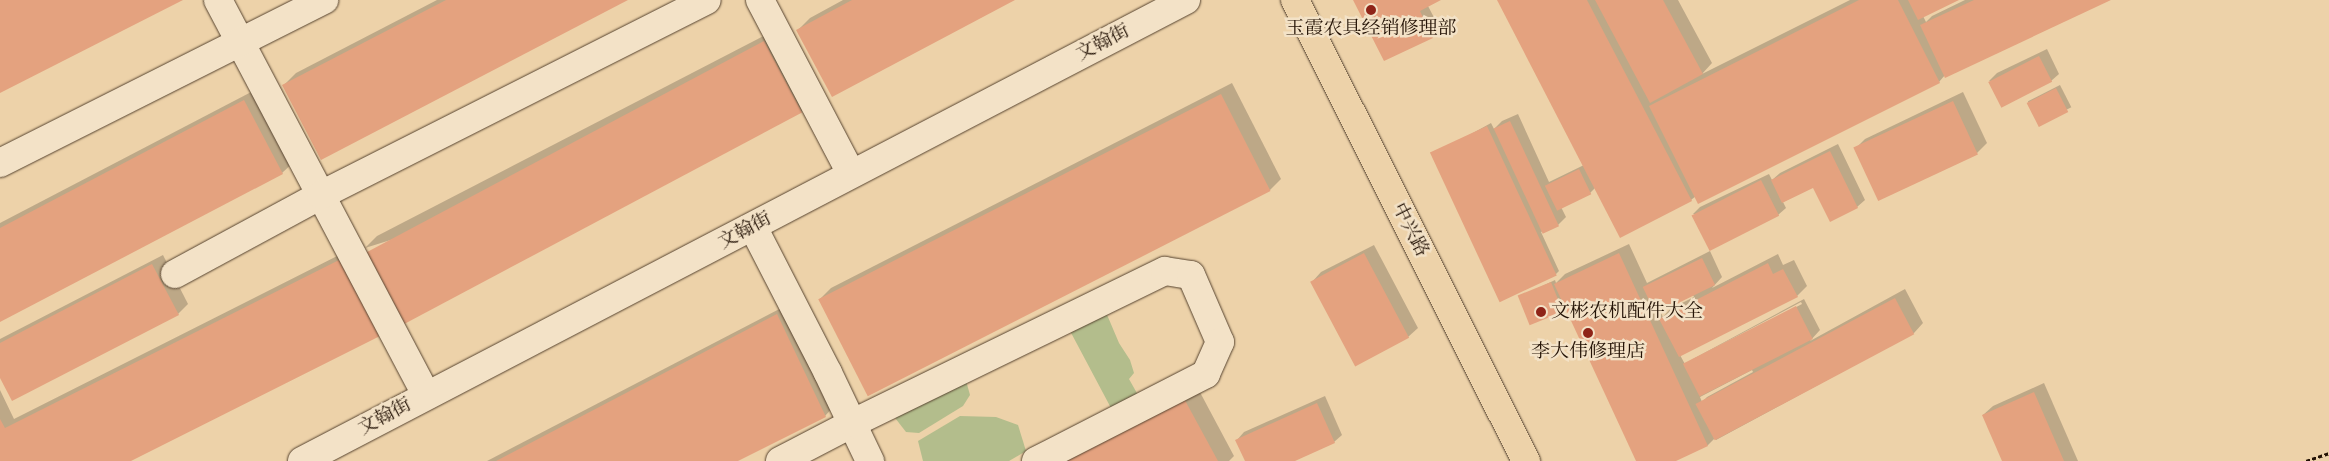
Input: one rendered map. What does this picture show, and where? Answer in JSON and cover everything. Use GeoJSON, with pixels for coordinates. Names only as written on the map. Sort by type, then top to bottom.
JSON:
{"type":"FeatureCollection","features":[{"type":"Feature","properties":{"kind":"main road","name":"中兴路"},"geometry":{"type":"LineString","coordinates":[[1295,0],[1526,461]]}},
{"type":"Feature","properties":{"kind":"street"},"geometry":{"type":"LineString","coordinates":[[218,0],[426,395]]}},
{"type":"Feature","properties":{"kind":"street"},"geometry":{"type":"LineString","coordinates":[[0,164],[241,44],[324,0]]}},
{"type":"Feature","properties":{"kind":"street"},"geometry":{"type":"LineString","coordinates":[[175,274],[322,195],[707,0]]}},
{"type":"Feature","properties":{"kind":"street"},"geometry":{"type":"LineString","coordinates":[[760,0],[851,173]]}},
{"type":"Feature","properties":{"kind":"street","name":"文翰街"},"geometry":{"type":"LineString","coordinates":[[302,461],[345,451],[426,395],[754,228],[851,173],[1186,0]]}},
{"type":"Feature","properties":{"kind":"street"},"geometry":{"type":"LineString","coordinates":[[754,228],[853,423],[870,461]]}},
{"type":"Feature","properties":{"kind":"street"},"geometry":{"type":"LineString","coordinates":[[780,461],[853,423],[1165,271],[1191,275],[1220,342],[1206,374],[1036,461]]}},
{"type":"Feature","properties":{"kind":"path"},"geometry":{"type":"LineString","coordinates":[[2306,461],[2329,454]]}},
{"type":"Feature","properties":{"kind":"green space"},"geometry":{"type":"Polygon","coordinates":[[[1105,310],[1119,343],[1130,360],[1134,373],[1129,379],[1138,395],[1111,408],[1069,329],[1105,310]]]}},
{"type":"Feature","properties":{"kind":"green space"},"geometry":{"type":"Polygon","coordinates":[[[965,377],[970,395],[963,406],[919,433],[906,432],[892,414],[965,377]]]}},
{"type":"Feature","properties":{"kind":"green space"},"geometry":{"type":"Polygon","coordinates":[[[960,416],[996,417],[1018,425],[1026,451],[1009,461],[923,461],[918,441],[960,416]]]}},
{"type":"Feature","properties":{"kind":"building"},"geometry":{"type":"Polygon","coordinates":[[[0,0],[183,0],[0,93],[0,0]]]}},
{"type":"Feature","properties":{"kind":"building"},"geometry":{"type":"Polygon","coordinates":[[[446,0],[628,0],[321,160],[282,85],[446,0]]]}},
{"type":"Feature","properties":{"kind":"building"},"geometry":{"type":"Polygon","coordinates":[[[852,0],[1015,0],[832,97],[796,30],[852,0]]]}},
{"type":"Feature","properties":{"kind":"building"},"geometry":{"type":"Polygon","coordinates":[[[1353,0],[1441,0],[1420,11],[1433,38],[1384,61],[1353,0]]]}},
{"type":"Feature","properties":{"kind":"building"},"geometry":{"type":"Polygon","coordinates":[[[1497,0],[1587,0],[1692,201],[1620,238],[1497,0]]]}},
{"type":"Feature","properties":{"kind":"building"},"geometry":{"type":"Polygon","coordinates":[[[1595,0],[1663,0],[1703,74],[1650,103],[1595,0]]]}},
{"type":"Feature","properties":{"kind":"building"},"geometry":{"type":"Polygon","coordinates":[[[1859,0],[1898,0],[1940,83],[1698,204],[1649,106],[1859,0]]]}},
{"type":"Feature","properties":{"kind":"building"},"geometry":{"type":"Polygon","coordinates":[[[1908,0],[1959,0],[1918,20],[1908,0]]]}},
{"type":"Feature","properties":{"kind":"building"},"geometry":{"type":"Polygon","coordinates":[[[1974,0],[2111,0],[1945,78],[1920,25],[1974,0]]]}},
{"type":"Feature","properties":{"kind":"building"},"geometry":{"type":"Polygon","coordinates":[[[764,41],[802,113],[405,324],[367,252],[764,41]]]}},
{"type":"Feature","properties":{"kind":"building"},"geometry":{"type":"Polygon","coordinates":[[[2039,56],[2052,82],[2001,108],[1988,82],[2039,56]]]}},
{"type":"Feature","properties":{"kind":"building"},"geometry":{"type":"Polygon","coordinates":[[[2056,88],[2068,112],[2039,127],[2027,103],[2056,88]]]}},
{"type":"Feature","properties":{"kind":"building"},"geometry":{"type":"Polygon","coordinates":[[[1221,94],[1270,191],[868,396],[818,299],[1221,94]]]}},
{"type":"Feature","properties":{"kind":"building"},"geometry":{"type":"Polygon","coordinates":[[[244,100],[283,174],[0,322],[0,228],[244,100]]]}},
{"type":"Feature","properties":{"kind":"building"},"geometry":{"type":"Polygon","coordinates":[[[1953,101],[1978,154],[1878,201],[1853,147],[1953,101]]]}},
{"type":"Feature","properties":{"kind":"building"},"geometry":{"type":"Polygon","coordinates":[[[1510,121],[1559,226],[1543,234],[1494,129],[1510,121]]]}},
{"type":"Feature","properties":{"kind":"building"},"geometry":{"type":"Polygon","coordinates":[[[1487,126],[1557,276],[1500,302],[1430,153],[1487,126]]]}},
{"type":"Feature","properties":{"kind":"building"},"geometry":{"type":"Polygon","coordinates":[[[1830,151],[1858,208],[1830,222],[1813,188],[1782,203],[1771,180],[1830,151]]]}},
{"type":"Feature","properties":{"kind":"building"},"geometry":{"type":"Polygon","coordinates":[[[1579,169],[1591,194],[1557,211],[1545,186],[1579,169]]]}},
{"type":"Feature","properties":{"kind":"building"},"geometry":{"type":"Polygon","coordinates":[[[1761,180],[1779,216],[1710,251],[1692,215],[1761,180]]]}},
{"type":"Feature","properties":{"kind":"building"},"geometry":{"type":"Polygon","coordinates":[[[1364,253],[1409,338],[1355,366],[1310,282],[1364,253]]]}},
{"type":"Feature","properties":{"kind":"building"},"geometry":{"type":"Polygon","coordinates":[[[1619,253],[1708,446],[1676,461],[1636,461],[1554,284],[1619,253]]]}},
{"type":"Feature","properties":{"kind":"building"},"geometry":{"type":"Polygon","coordinates":[[[343,258],[382,335],[131,461],[0,461],[0,419],[5,428],[343,258]]]}},
{"type":"Feature","properties":{"kind":"building"},"geometry":{"type":"Polygon","coordinates":[[[1702,258],[1715,285],[1656,314],[1643,287],[1702,258]]]}},
{"type":"Feature","properties":{"kind":"building"},"geometry":{"type":"Polygon","coordinates":[[[1768,263],[1773,274],[1783,269],[1798,297],[1679,357],[1659,319],[1768,263]]]}},
{"type":"Feature","properties":{"kind":"building"},"geometry":{"type":"Polygon","coordinates":[[[152,264],[179,315],[12,401],[0,378],[0,343],[152,264]]]}},
{"type":"Feature","properties":{"kind":"building"},"geometry":{"type":"Polygon","coordinates":[[[1551,282],[1563,312],[1530,325],[1518,295],[1551,282]]]}},
{"type":"Feature","properties":{"kind":"building"},"geometry":{"type":"Polygon","coordinates":[[[1895,298],[1914,334],[1715,440],[1695,404],[1895,298]]]}},
{"type":"Feature","properties":{"kind":"building"},"geometry":{"type":"Polygon","coordinates":[[[1796,306],[1813,339],[1700,397],[1683,364],[1796,306]]]}},
{"type":"Feature","properties":{"kind":"building"},"geometry":{"type":"Polygon","coordinates":[[[777,314],[826,417],[738,461],[496,461],[777,314]]]}},
{"type":"Feature","properties":{"kind":"building"},"geometry":{"type":"Polygon","coordinates":[[[2034,392],[2064,461],[2002,461],[1982,415],[2034,392]]]}},
{"type":"Feature","properties":{"kind":"building"},"geometry":{"type":"Polygon","coordinates":[[[1181,393],[1218,461],[1051,461],[1181,393]]]}},
{"type":"Feature","properties":{"kind":"building"},"geometry":{"type":"Polygon","coordinates":[[[1317,403],[1335,443],[1295,461],[1245,461],[1235,440],[1317,403]]]}},
{"type":"Feature","properties":{"kind":"place","name":"玉霞农具经销修理部"},"geometry":{"type":"Point","coordinates":[1371,10]}},
{"type":"Feature","properties":{"kind":"place","name":"文彬农机配件大全"},"geometry":{"type":"Point","coordinates":[1541,312]}},
{"type":"Feature","properties":{"kind":"place","name":"李大伟修理店"},"geometry":{"type":"Point","coordinates":[1588,333]}}]}
